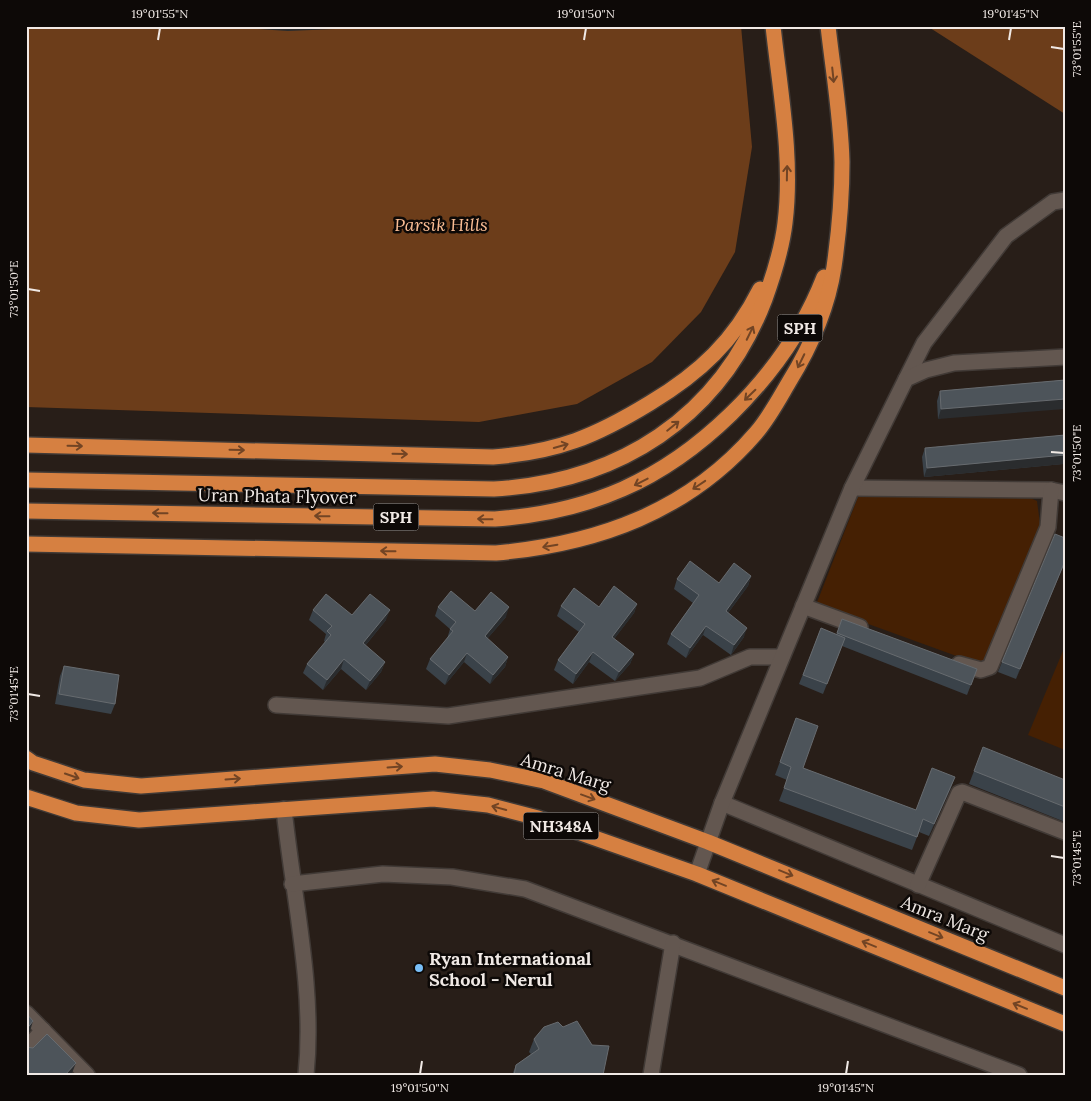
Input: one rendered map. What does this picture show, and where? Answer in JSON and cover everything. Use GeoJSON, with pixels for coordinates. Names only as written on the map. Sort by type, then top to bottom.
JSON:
{"type":"FeatureCollection","features":[{"type":"Feature","properties":{"kind":"highway","name":"SPH"},"geometry":{"type":"LineString","coordinates":[[773,26],[787,162],[785,222]]}},
{"type":"Feature","properties":{"kind":"highway","name":"SPH"},"geometry":{"type":"LineString","coordinates":[[828,26],[842,160],[837,230]]}},
{"type":"Feature","properties":{"kind":"highway","name":"Uran Phata Flyover"},"geometry":{"type":"LineString","coordinates":[[26,480],[463,488],[525,487],[585,473],[628,455],[668,431],[714,388],[732,365],[760,311],[780,253],[785,222]]}},
{"type":"Feature","properties":{"kind":"highway"},"geometry":{"type":"LineString","coordinates":[[26,445],[493,456],[539,451],[575,442],[626,419],[674,389],[698,371],[718,352],[735,331],[751,306],[776,252],[785,222]]}},
{"type":"Feature","properties":{"kind":"highway","name":"Uran Phata Flyover"},"geometry":{"type":"LineString","coordinates":[[26,511],[495,520],[529,517],[595,502],[657,474],[685,455],[766,379],[782,358],[816,296],[828,266],[837,230]]}},
{"type":"Feature","properties":{"kind":"highway"},"geometry":{"type":"LineString","coordinates":[[26,544],[496,553],[569,543],[614,529],[673,502],[704,482],[757,432],[798,368],[813,336],[832,276],[837,230]]}},
{"type":"Feature","properties":{"kind":"highway","name":"Amra Marg"},"geometry":{"type":"LineString","coordinates":[[26,758],[84,780],[141,786],[435,764],[490,770],[544,781],[708,842],[1065,988]]}},
{"type":"Feature","properties":{"kind":"highway","name":"NH348A"},"geometry":{"type":"LineString","coordinates":[[26,797],[76,813],[139,820],[433,799],[488,805],[538,818],[697,874],[1065,1024]]}},
{"type":"Feature","properties":{"kind":"street"},"geometry":{"type":"LineString","coordinates":[[697,874],[722,803],[852,488],[924,343],[1006,236],[1053,202],[1065,200]]}},
{"type":"Feature","properties":{"kind":"street"},"geometry":{"type":"LineString","coordinates":[[906,379],[926,370],[954,363],[1065,357]]}},
{"type":"Feature","properties":{"kind":"street"},"geometry":{"type":"LineString","coordinates":[[852,488],[1058,491],[1048,527],[990,667],[986,670],[974,669],[947,659]]}},
{"type":"Feature","properties":{"kind":"street"},"geometry":{"type":"LineString","coordinates":[[803,606],[875,633]]}},
{"type":"Feature","properties":{"kind":"street"},"geometry":{"type":"LineString","coordinates":[[276,705],[448,716],[700,678],[750,657],[782,656]]}},
{"type":"Feature","properties":{"kind":"street"},"geometry":{"type":"LineString","coordinates":[[918,884],[959,793],[962,792],[1065,832]]}},
{"type":"Feature","properties":{"kind":"street"},"geometry":{"type":"LineString","coordinates":[[722,803],[1065,945]]}},
{"type":"Feature","properties":{"kind":"street"},"geometry":{"type":"LineString","coordinates":[[284,809],[292,884],[303,954],[310,1038],[306,1075]]}},
{"type":"Feature","properties":{"kind":"street"},"geometry":{"type":"LineString","coordinates":[[292,884],[383,874],[452,877],[525,889],[673,943],[1019,1075]]}},
{"type":"Feature","properties":{"kind":"street"},"geometry":{"type":"LineString","coordinates":[[651,1075],[673,943]]}},
{"type":"Feature","properties":{"kind":"street"},"geometry":{"type":"LineString","coordinates":[[26,1013],[87,1075]]}},
{"type":"Feature","properties":{"kind":"street"},"geometry":{"type":"LineString","coordinates":[[26,1049],[43,1030]]}},
{"type":"Feature","properties":{"kind":"shaded area"},"geometry":{"type":"Polygon","coordinates":[[[858,497],[1028,497],[1037,501],[1040,524],[1038,539],[984,666],[816,605],[858,497]]]}},
{"type":"Feature","properties":{"kind":"shaded area"},"geometry":{"type":"Polygon","coordinates":[[[1065,646],[1065,750],[1028,735],[1065,646]]]}},
{"type":"Feature","properties":{"kind":"green space","name":"Parsik Hills"},"geometry":{"type":"Polygon","coordinates":[[[26,26],[741,26],[752,147],[735,252],[701,312],[652,362],[577,404],[479,422],[26,407],[26,26]]]}},
{"type":"Feature","properties":{"kind":"green space"},"geometry":{"type":"Polygon","coordinates":[[[927,26],[1065,26],[1065,114],[927,26]]]}},
{"type":"Feature","properties":{"kind":"building"},"geometry":{"type":"Polygon","coordinates":[[[1065,380],[1065,399],[941,409],[940,391],[1065,380]]]}},
{"type":"Feature","properties":{"kind":"building"},"geometry":{"type":"Polygon","coordinates":[[[1065,435],[1065,455],[927,468],[925,448],[1065,435]]]}},
{"type":"Feature","properties":{"kind":"building"},"geometry":{"type":"Polygon","coordinates":[[[1055,534],[1065,538],[1065,561],[1020,669],[1002,662],[1055,534]]]}},
{"type":"Feature","properties":{"kind":"building"},"geometry":{"type":"Polygon","coordinates":[[[690,561],[719,583],[734,563],[751,576],[726,611],[747,628],[734,645],[706,626],[690,648],[671,634],[699,595],[677,579],[690,561]]]}},
{"type":"Feature","properties":{"kind":"building"},"geometry":{"type":"Polygon","coordinates":[[[614,586],[637,604],[612,637],[634,654],[619,672],[593,652],[576,674],[558,660],[585,624],[561,606],[574,588],[599,607],[614,586]]]}},
{"type":"Feature","properties":{"kind":"building"},"geometry":{"type":"Polygon","coordinates":[[[451,591],[475,611],[491,592],[509,607],[485,636],[508,657],[493,675],[467,653],[449,675],[430,659],[453,631],[450,629],[456,622],[438,607],[451,591]]]}},
{"type":"Feature","properties":{"kind":"building"},"geometry":{"type":"Polygon","coordinates":[[[326,594],[352,615],[370,594],[390,610],[363,643],[385,662],[370,681],[344,659],[327,680],[307,664],[331,635],[327,631],[332,626],[313,610],[326,594]]]}},
{"type":"Feature","properties":{"kind":"building"},"geometry":{"type":"Polygon","coordinates":[[[842,619],[977,669],[971,685],[837,633],[842,619]]]}},
{"type":"Feature","properties":{"kind":"building"},"geometry":{"type":"Polygon","coordinates":[[[821,628],[845,638],[827,684],[803,675],[821,628]]]}},
{"type":"Feature","properties":{"kind":"building"},"geometry":{"type":"Polygon","coordinates":[[[64,666],[119,675],[115,704],[59,694],[64,666]]]}},
{"type":"Feature","properties":{"kind":"building"},"geometry":{"type":"Polygon","coordinates":[[[796,718],[818,726],[803,768],[916,810],[932,768],[955,777],[934,824],[923,819],[917,837],[784,788],[791,767],[780,762],[796,718]]]}},
{"type":"Feature","properties":{"kind":"building"},"geometry":{"type":"Polygon","coordinates":[[[983,747],[1065,780],[1065,807],[974,771],[983,747]]]}},
{"type":"Feature","properties":{"kind":"building"},"geometry":{"type":"Polygon","coordinates":[[[26,1013],[33,1021],[26,1030],[26,1013]]]}},
{"type":"Feature","properties":{"kind":"building"},"geometry":{"type":"Polygon","coordinates":[[[577,1021],[592,1045],[609,1046],[603,1075],[514,1075],[516,1065],[539,1049],[534,1039],[544,1027],[558,1022],[563,1027],[577,1021]]]}},
{"type":"Feature","properties":{"kind":"building"},"geometry":{"type":"Polygon","coordinates":[[[47,1034],[76,1063],[65,1075],[26,1075],[26,1047],[33,1048],[47,1034]]]}},
{"type":"Feature","properties":{"kind":"place","name":"Ryan International School - Nerul"},"geometry":{"type":"Point","coordinates":[419,968]}}]}
